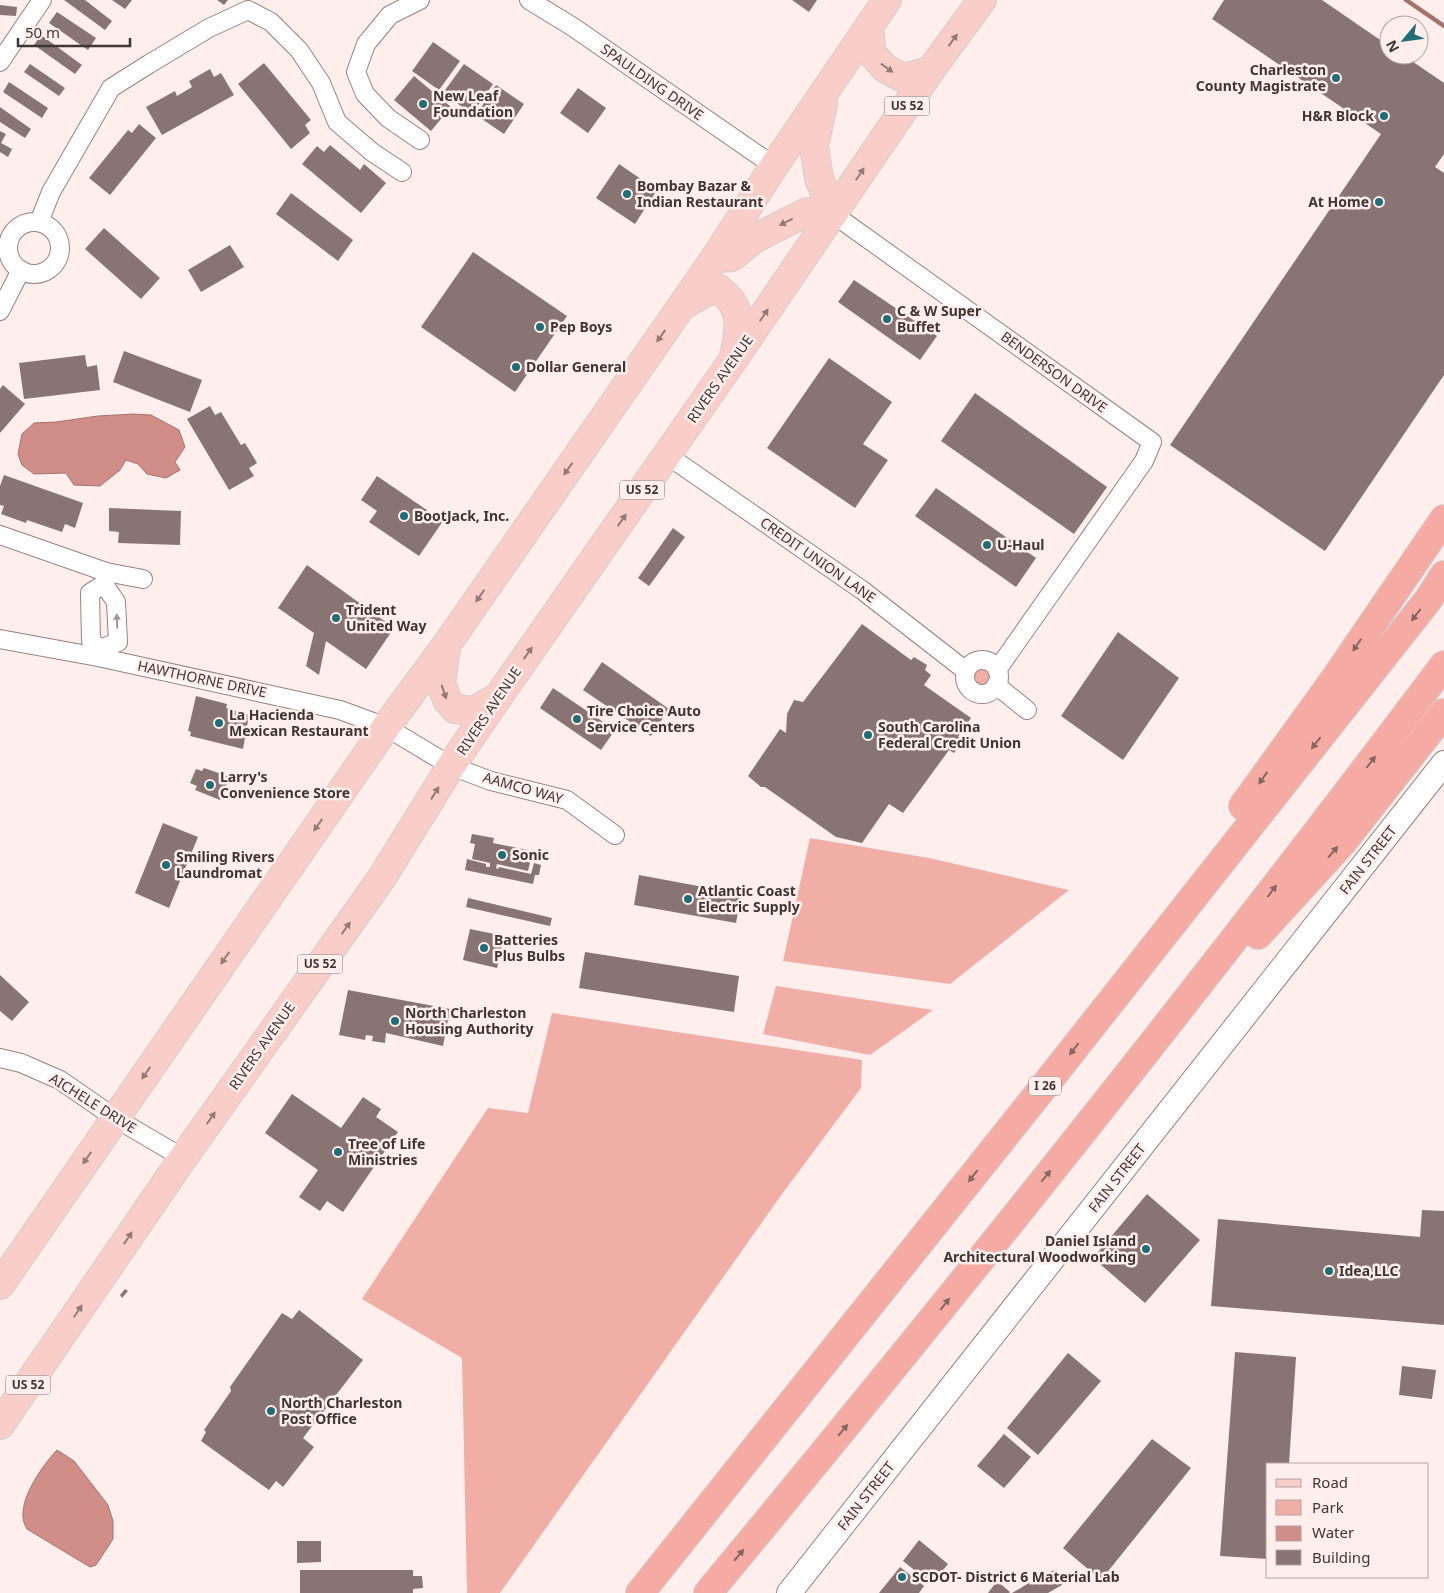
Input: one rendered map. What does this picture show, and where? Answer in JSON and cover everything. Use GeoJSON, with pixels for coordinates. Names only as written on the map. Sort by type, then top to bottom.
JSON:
{"type":"FeatureCollection","features":[{"type":"Feature","properties":{"kind":"highway"},"geometry":{"type":"LineString","coordinates":[[1098,1019],[1132,963],[1336,676],[1444,518]]}},
{"type":"Feature","properties":{"kind":"highway","name":"I 26"},"geometry":{"type":"LineString","coordinates":[[640,1593],[1098,1019],[1422,607],[1444,575]]}},
{"type":"Feature","properties":{"kind":"highway"},"geometry":{"type":"LineString","coordinates":[[708,1593],[878,1388],[1155,1040],[1260,907],[1444,665]]}},
{"type":"Feature","properties":{"kind":"highway"},"geometry":{"type":"LineString","coordinates":[[1155,1040],[1201,996],[1342,842],[1444,713]]}},
{"type":"Feature","properties":{"kind":"main road"},"geometry":{"type":"LineString","coordinates":[[0,1285],[386,727],[447,644],[715,258],[774,166],[887,0]]}},
{"type":"Feature","properties":{"kind":"main road","name":"RIVERS AVENUE"},"geometry":{"type":"LineString","coordinates":[[0,1425],[183,1158],[381,879],[451,766],[498,697],[733,360],[930,71],[982,0]]}},
{"type":"Feature","properties":{"kind":"main road"},"geometry":{"type":"LineString","coordinates":[[869,29],[872,54],[886,69],[903,78],[930,71]]}},
{"type":"Feature","properties":{"kind":"main road"},"geometry":{"type":"LineString","coordinates":[[715,258],[732,257],[754,239],[807,212],[833,214],[819,178],[814,146],[825,93]]}},
{"type":"Feature","properties":{"kind":"main road"},"geometry":{"type":"LineString","coordinates":[[681,306],[706,292],[719,290],[732,301],[738,316],[739,336],[733,360]]}},
{"type":"Feature","properties":{"kind":"main road"},"geometry":{"type":"LineString","coordinates":[[447,644],[441,683],[447,700],[455,709],[473,710],[498,697]]}},
{"type":"Feature","properties":{"kind":"street"},"geometry":{"type":"LineString","coordinates":[[0,62],[42,0]]}},
{"type":"Feature","properties":{"kind":"street"},"geometry":{"type":"LineString","coordinates":[[420,0],[390,14],[366,44],[356,72],[365,94],[388,118],[420,140]]}},
{"type":"Feature","properties":{"kind":"street","name":"SPAULDING DRIVE"},"geometry":{"type":"LineString","coordinates":[[528,0],[573,27],[774,166]]}},
{"type":"Feature","properties":{"kind":"street"},"geometry":{"type":"LineString","coordinates":[[39,222],[51,192],[111,88],[209,28],[248,10],[272,22],[299,50],[321,83],[336,122],[372,152],[402,172]]}},
{"type":"Feature","properties":{"kind":"street","name":"BENDERSON DRIVE"},"geometry":{"type":"LineString","coordinates":[[833,214],[1152,442],[1144,461],[997,678]]}},
{"type":"Feature","properties":{"kind":"street"},"geometry":{"type":"LineString","coordinates":[[30,222],[39,222],[53,231],[58,238],[59,254],[56,261],[44,272],[28,273],[21,270],[13,263],[9,255],[8,246],[10,238],[14,230],[22,225],[30,222]]}},
{"type":"Feature","properties":{"kind":"street"},"geometry":{"type":"LineString","coordinates":[[0,312],[21,270]]}},
{"type":"Feature","properties":{"kind":"street","name":"CREDIT UNION LANE"},"geometry":{"type":"LineString","coordinates":[[667,455],[862,590],[966,671]]}},
{"type":"Feature","properties":{"kind":"street"},"geometry":{"type":"LineString","coordinates":[[0,536],[105,578],[143,579]]}},
{"type":"Feature","properties":{"kind":"street"},"geometry":{"type":"LineString","coordinates":[[105,578],[116,602],[118,642],[99,653],[91,641],[90,594],[105,578]]}},
{"type":"Feature","properties":{"kind":"street","name":"HAWTHORNE DRIVE"},"geometry":{"type":"LineString","coordinates":[[0,639],[99,653],[335,708],[386,727],[451,766]]}},
{"type":"Feature","properties":{"kind":"street"},"geometry":{"type":"LineString","coordinates":[[997,678],[988,692],[983,694],[972,691],[966,682],[966,671],[973,662],[984,660],[994,665],[997,678],[1027,710]]}},
{"type":"Feature","properties":{"kind":"street","name":"FAIN STREET"},"geometry":{"type":"LineString","coordinates":[[789,1593],[1444,763]]}},
{"type":"Feature","properties":{"kind":"street","name":"AAMCO WAY"},"geometry":{"type":"LineString","coordinates":[[451,766],[491,781],[567,800],[615,835]]}},
{"type":"Feature","properties":{"kind":"street","name":"AICHELE DRIVE"},"geometry":{"type":"LineString","coordinates":[[0,1058],[21,1063],[60,1080],[115,1118],[183,1158]]}},
{"type":"Feature","properties":{"kind":"green space"},"geometry":{"type":"Polygon","coordinates":[[[982,669],[988,671],[990,677],[988,683],[982,685],[976,683],[974,677],[976,671],[982,669]]]}},
{"type":"Feature","properties":{"kind":"green space"},"geometry":{"type":"Polygon","coordinates":[[[810,838],[929,858],[1069,890],[950,984],[783,961],[810,838]]]}},
{"type":"Feature","properties":{"kind":"green space"},"geometry":{"type":"Polygon","coordinates":[[[776,986],[933,1010],[870,1055],[763,1034],[776,986]]]}},
{"type":"Feature","properties":{"kind":"green space"},"geometry":{"type":"Polygon","coordinates":[[[552,1013],[862,1060],[861,1088],[782,1194],[500,1593],[467,1593],[462,1358],[362,1299],[488,1108],[528,1113],[552,1013]]]}},
{"type":"Feature","properties":{"kind":"water"},"geometry":{"type":"Polygon","coordinates":[[[133,414],[151,415],[179,430],[185,447],[175,462],[180,470],[166,478],[147,474],[138,464],[126,460],[120,470],[100,486],[74,485],[66,473],[34,474],[22,465],[18,454],[22,434],[34,423],[133,414]]]}},
{"type":"Feature","properties":{"kind":"water"},"geometry":{"type":"Polygon","coordinates":[[[57,1450],[74,1461],[108,1505],[113,1521],[113,1539],[96,1565],[90,1567],[27,1529],[23,1520],[23,1510],[31,1487],[57,1450]]]}},
{"type":"Feature","properties":{"kind":"building"},"geometry":{"type":"Polygon","coordinates":[[[64,0],[85,0],[112,21],[105,30],[64,0]]]}},
{"type":"Feature","properties":{"kind":"building"},"geometry":{"type":"Polygon","coordinates":[[[112,0],[132,0],[125,9],[112,0]]]}},
{"type":"Feature","properties":{"kind":"building"},"geometry":{"type":"Polygon","coordinates":[[[217,0],[228,0],[224,5],[217,0]]]}},
{"type":"Feature","properties":{"kind":"building"},"geometry":{"type":"Polygon","coordinates":[[[792,0],[817,0],[809,12],[792,0]]]}},
{"type":"Feature","properties":{"kind":"building"},"geometry":{"type":"Polygon","coordinates":[[[1224,0],[1322,0],[1379,39],[1379,65],[1418,65],[1444,83],[1444,154],[1435,167],[1444,173],[1444,375],[1325,551],[1170,445],[1381,134],[1212,19],[1224,0]]]}},
{"type":"Feature","properties":{"kind":"building"},"geometry":{"type":"Polygon","coordinates":[[[0,5],[17,7],[16,16],[0,15],[0,5]]]}},
{"type":"Feature","properties":{"kind":"building"},"geometry":{"type":"Polygon","coordinates":[[[57,12],[96,38],[88,50],[49,23],[57,12]]]}},
{"type":"Feature","properties":{"kind":"building"},"geometry":{"type":"Polygon","coordinates":[[[41,35],[82,65],[75,74],[34,45],[41,35]]]}},
{"type":"Feature","properties":{"kind":"building"},"geometry":{"type":"Polygon","coordinates":[[[433,42],[460,61],[439,90],[412,71],[433,42]]]}},
{"type":"Feature","properties":{"kind":"building"},"geometry":{"type":"Polygon","coordinates":[[[264,63],[311,120],[305,125],[310,133],[291,149],[238,84],[264,63]]]}},
{"type":"Feature","properties":{"kind":"building"},"geometry":{"type":"Polygon","coordinates":[[[30,64],[65,88],[59,96],[24,72],[30,64]]]}},
{"type":"Feature","properties":{"kind":"building"},"geometry":{"type":"Polygon","coordinates":[[[464,64],[493,84],[472,114],[443,93],[464,64]]]}},
{"type":"Feature","properties":{"kind":"building"},"geometry":{"type":"Polygon","coordinates":[[[210,69],[214,77],[221,73],[234,95],[162,135],[146,107],[175,91],[177,96],[192,87],[189,81],[210,69]]]}},
{"type":"Feature","properties":{"kind":"building","name":"New Leaf Foundation"},"geometry":{"type":"Polygon","coordinates":[[[414,76],[451,107],[431,131],[394,100],[414,76]]]}},
{"type":"Feature","properties":{"kind":"building"},"geometry":{"type":"Polygon","coordinates":[[[9,82],[48,108],[42,118],[3,92],[9,82]]]}},
{"type":"Feature","properties":{"kind":"building"},"geometry":{"type":"Polygon","coordinates":[[[496,85],[524,104],[504,134],[476,115],[496,85]]]}},
{"type":"Feature","properties":{"kind":"building"},"geometry":{"type":"Polygon","coordinates":[[[578,88],[606,108],[588,133],[560,113],[578,88]]]}},
{"type":"Feature","properties":{"kind":"building"},"geometry":{"type":"Polygon","coordinates":[[[0,107],[31,129],[25,138],[0,122],[0,107]]]}},
{"type":"Feature","properties":{"kind":"building"},"geometry":{"type":"Polygon","coordinates":[[[139,124],[156,138],[110,195],[89,178],[128,130],[132,133],[139,124]]]}},
{"type":"Feature","properties":{"kind":"building"},"geometry":{"type":"Polygon","coordinates":[[[0,131],[6,134],[1,143],[12,149],[8,157],[0,152],[0,131]]]}},
{"type":"Feature","properties":{"kind":"building"},"geometry":{"type":"Polygon","coordinates":[[[330,145],[360,170],[364,164],[386,183],[361,213],[302,164],[317,146],[324,152],[330,145]]]}},
{"type":"Feature","properties":{"kind":"building","name":"Bombay Bazar & Indian Restaurant"},"geometry":{"type":"Polygon","coordinates":[[[619,164],[657,190],[635,224],[596,198],[619,164]]]}},
{"type":"Feature","properties":{"kind":"building"},"geometry":{"type":"Polygon","coordinates":[[[291,193],[353,240],[338,261],[276,214],[291,193]]]}},
{"type":"Feature","properties":{"kind":"building"},"geometry":{"type":"Polygon","coordinates":[[[104,228],[160,278],[141,299],[85,249],[104,228]]]}},
{"type":"Feature","properties":{"kind":"building"},"geometry":{"type":"Polygon","coordinates":[[[230,245],[244,267],[201,292],[188,270],[230,245]]]}},
{"type":"Feature","properties":{"kind":"building"},"geometry":{"type":"Polygon","coordinates":[[[473,252],[567,316],[515,392],[421,327],[473,252]]]}},
{"type":"Feature","properties":{"kind":"building","name":"C & W Super Buffet"},"geometry":{"type":"Polygon","coordinates":[[[854,280],[937,336],[920,360],[838,302],[854,280]]]}},
{"type":"Feature","properties":{"kind":"building"},"geometry":{"type":"Polygon","coordinates":[[[124,351],[202,380],[190,412],[113,382],[124,351]]]}},
{"type":"Feature","properties":{"kind":"building"},"geometry":{"type":"Polygon","coordinates":[[[85,355],[87,367],[97,365],[100,390],[24,399],[19,363],[85,355]]]}},
{"type":"Feature","properties":{"kind":"building"},"geometry":{"type":"Polygon","coordinates":[[[829,358],[892,402],[863,444],[888,460],[855,508],[767,448],[829,358]]]}},
{"type":"Feature","properties":{"kind":"building"},"geometry":{"type":"Polygon","coordinates":[[[3,385],[25,404],[0,433],[0,389],[3,385]]]}},
{"type":"Feature","properties":{"kind":"building"},"geometry":{"type":"Polygon","coordinates":[[[975,393],[1107,487],[1074,534],[941,441],[975,393]]]}},
{"type":"Feature","properties":{"kind":"building"},"geometry":{"type":"Polygon","coordinates":[[[210,406],[215,415],[221,412],[241,445],[245,443],[257,463],[249,468],[254,476],[229,490],[187,419],[210,406]]]}},
{"type":"Feature","properties":{"kind":"building"},"geometry":{"type":"Polygon","coordinates":[[[4,475],[83,503],[75,528],[65,524],[62,532],[27,520],[26,523],[1,514],[4,506],[0,505],[0,486],[4,475]]]}},
{"type":"Feature","properties":{"kind":"building","name":"BootJack, Inc."},"geometry":{"type":"Polygon","coordinates":[[[377,476],[443,521],[419,556],[369,522],[377,511],[361,500],[377,476]]]}},
{"type":"Feature","properties":{"kind":"building","name":"U-Haul"},"geometry":{"type":"Polygon","coordinates":[[[936,488],[1036,558],[1016,587],[915,516],[936,488]]]}},
{"type":"Feature","properties":{"kind":"building"},"geometry":{"type":"Polygon","coordinates":[[[109,508],[181,511],[180,545],[118,543],[119,532],[109,531],[109,508]]]}},
{"type":"Feature","properties":{"kind":"building"},"geometry":{"type":"Polygon","coordinates":[[[673,528],[685,537],[649,586],[638,578],[673,528]]]}},
{"type":"Feature","properties":{"kind":"building","name":"Trident United Way"},"geometry":{"type":"Polygon","coordinates":[[[307,565],[394,628],[366,669],[326,641],[319,675],[306,666],[314,633],[278,608],[307,565]]]}},
{"type":"Feature","properties":{"kind":"building","name":"South Carolina Federal Credit Union"},"geometry":{"type":"Polygon","coordinates":[[[862,624],[911,660],[914,657],[927,665],[925,670],[931,675],[924,685],[971,718],[958,737],[963,740],[954,753],[949,750],[903,813],[889,804],[862,843],[836,837],[765,787],[761,787],[748,776],[780,729],[786,733],[787,714],[794,700],[803,702],[862,624]]]}},
{"type":"Feature","properties":{"kind":"building","name":"South Carolina Federal Credit Union"},"geometry":{"type":"Polygon","coordinates":[[[1118,632],[1179,678],[1123,760],[1061,716],[1118,632]]]}},
{"type":"Feature","properties":{"kind":"building"},"geometry":{"type":"Polygon","coordinates":[[[602,662],[669,709],[651,736],[583,690],[602,662]]]}},
{"type":"Feature","properties":{"kind":"building","name":"Tire Choice Auto Service Centers"},"geometry":{"type":"Polygon","coordinates":[[[553,688],[615,730],[601,750],[540,708],[553,688]]]}},
{"type":"Feature","properties":{"kind":"building","name":"La Hacienda Mexican Restaurant"},"geometry":{"type":"Polygon","coordinates":[[[196,696],[227,704],[226,708],[249,715],[243,749],[190,736],[191,732],[188,731],[196,696]]]}},
{"type":"Feature","properties":{"kind":"building","name":"Larry's Convenience Store"},"geometry":{"type":"Polygon","coordinates":[[[204,768],[230,777],[220,800],[195,790],[197,786],[190,783],[196,769],[202,771],[204,768]]]}},
{"type":"Feature","properties":{"kind":"building","name":"Smiling Rivers Laundromat"},"geometry":{"type":"Polygon","coordinates":[[[163,823],[198,837],[169,908],[135,893],[163,823]]]}},
{"type":"Feature","properties":{"kind":"building"},"geometry":{"type":"Polygon","coordinates":[[[472,834],[494,838],[493,843],[533,851],[528,871],[497,864],[496,868],[531,874],[534,863],[541,865],[539,875],[535,875],[533,884],[465,870],[467,859],[486,864],[486,867],[490,867],[490,863],[472,859],[475,844],[470,843],[472,834]]]}},
{"type":"Feature","properties":{"kind":"building","name":"Atlantic Coast Electric Supply"},"geometry":{"type":"Polygon","coordinates":[[[639,875],[741,894],[736,923],[634,905],[639,875]]]}},
{"type":"Feature","properties":{"kind":"building"},"geometry":{"type":"Polygon","coordinates":[[[468,898],[552,918],[550,926],[466,907],[468,898]]]}},
{"type":"Feature","properties":{"kind":"building","name":"Batteries Plus Bulbs"},"geometry":{"type":"Polygon","coordinates":[[[470,929],[504,936],[497,968],[463,960],[470,929]]]}},
{"type":"Feature","properties":{"kind":"building"},"geometry":{"type":"Polygon","coordinates":[[[585,952],[739,976],[734,1012],[579,988],[585,952]]]}},
{"type":"Feature","properties":{"kind":"building"},"geometry":{"type":"Polygon","coordinates":[[[0,975],[29,1002],[12,1021],[0,1011],[0,975]]]}},
{"type":"Feature","properties":{"kind":"building","name":"North Charleston Housing Authority"},"geometry":{"type":"Polygon","coordinates":[[[348,990],[450,1009],[443,1046],[386,1033],[385,1043],[372,1041],[373,1036],[366,1035],[365,1040],[339,1035],[348,990]]]}},
{"type":"Feature","properties":{"kind":"building","name":"Tree of Life Ministries"},"geometry":{"type":"Polygon","coordinates":[[[292,1094],[341,1128],[363,1097],[381,1109],[376,1117],[398,1132],[343,1212],[327,1201],[320,1211],[299,1197],[318,1170],[265,1133],[292,1094]]]}},
{"type":"Feature","properties":{"kind":"building","name":"Daniel Island Architectural Woodworking"},"geometry":{"type":"Polygon","coordinates":[[[1147,1194],[1200,1240],[1145,1303],[1093,1258],[1147,1194]]]}},
{"type":"Feature","properties":{"kind":"building","name":"Idea,LLC"},"geometry":{"type":"Polygon","coordinates":[[[1422,1210],[1444,1211],[1444,1325],[1211,1306],[1218,1219],[1420,1237],[1422,1210]]]}},
{"type":"Feature","properties":{"kind":"building"},"geometry":{"type":"Polygon","coordinates":[[[125,1289],[128,1291],[122,1298],[120,1295],[125,1289]]]}},
{"type":"Feature","properties":{"kind":"building","name":"North Charleston Post Office"},"geometry":{"type":"Polygon","coordinates":[[[299,1310],[363,1360],[303,1438],[314,1447],[283,1487],[276,1481],[269,1490],[201,1441],[206,1432],[204,1430],[231,1391],[230,1387],[282,1313],[292,1319],[299,1310]]]}},
{"type":"Feature","properties":{"kind":"building"},"geometry":{"type":"Polygon","coordinates":[[[1235,1352],[1296,1357],[1289,1463],[1266,1463],[1266,1559],[1220,1556],[1235,1352]]]}},
{"type":"Feature","properties":{"kind":"building"},"geometry":{"type":"Polygon","coordinates":[[[1068,1353],[1101,1381],[1038,1455],[1007,1428],[1068,1353]]]}},
{"type":"Feature","properties":{"kind":"building"},"geometry":{"type":"Polygon","coordinates":[[[1402,1366],[1436,1370],[1432,1399],[1399,1395],[1402,1366]]]}},
{"type":"Feature","properties":{"kind":"building"},"geometry":{"type":"Polygon","coordinates":[[[1004,1434],[1031,1457],[1004,1488],[977,1466],[1004,1434]]]}},
{"type":"Feature","properties":{"kind":"building"},"geometry":{"type":"Polygon","coordinates":[[[1152,1439],[1191,1468],[1101,1580],[1063,1548],[1152,1439]]]}},
{"type":"Feature","properties":{"kind":"building"},"geometry":{"type":"Polygon","coordinates":[[[919,1540],[948,1564],[932,1584],[903,1561],[919,1540]]]}},
{"type":"Feature","properties":{"kind":"building"},"geometry":{"type":"Polygon","coordinates":[[[297,1541],[321,1541],[321,1562],[297,1563],[297,1541]]]}},
{"type":"Feature","properties":{"kind":"building","name":"SCDOT- District 6 Material Lab"},"geometry":{"type":"Polygon","coordinates":[[[900,1567],[924,1586],[919,1593],[879,1593],[900,1567]]]}},
{"type":"Feature","properties":{"kind":"building"},"geometry":{"type":"Polygon","coordinates":[[[300,1570],[413,1570],[413,1576],[422,1576],[423,1588],[413,1589],[413,1593],[300,1593],[300,1570]]]}},
{"type":"Feature","properties":{"kind":"building"},"geometry":{"type":"Polygon","coordinates":[[[1054,1570],[1062,1585],[1048,1593],[1012,1593],[1029,1583],[1030,1585],[1054,1570]]]}},
{"type":"Feature","properties":{"kind":"building"},"geometry":{"type":"Polygon","coordinates":[[[997,1581],[1010,1592],[988,1593],[997,1581]]]}},
{"type":"Feature","properties":{"kind":"waterway"},"geometry":{"type":"LineString","coordinates":[[1406,0],[1444,26]]}},
{"type":"Feature","properties":{"kind":"place","name":"Charleston County Magistrate"},"geometry":{"type":"Point","coordinates":[1336,78]}},
{"type":"Feature","properties":{"kind":"place","name":"New Leaf Foundation"},"geometry":{"type":"Point","coordinates":[423,104]}},
{"type":"Feature","properties":{"kind":"place","name":"H&R Block"},"geometry":{"type":"Point","coordinates":[1384,116]}},
{"type":"Feature","properties":{"kind":"place","name":"Bombay Bazar & Indian Restaurant"},"geometry":{"type":"Point","coordinates":[627,194]}},
{"type":"Feature","properties":{"kind":"place","name":"At Home"},"geometry":{"type":"Point","coordinates":[1379,202]}},
{"type":"Feature","properties":{"kind":"place","name":"C & W Super Buffet"},"geometry":{"type":"Point","coordinates":[887,319]}},
{"type":"Feature","properties":{"kind":"place","name":"Pep Boys"},"geometry":{"type":"Point","coordinates":[540,327]}},
{"type":"Feature","properties":{"kind":"place","name":"Dollar General"},"geometry":{"type":"Point","coordinates":[516,367]}},
{"type":"Feature","properties":{"kind":"place","name":"BootJack, Inc."},"geometry":{"type":"Point","coordinates":[404,516]}},
{"type":"Feature","properties":{"kind":"place","name":"U-Haul"},"geometry":{"type":"Point","coordinates":[987,545]}},
{"type":"Feature","properties":{"kind":"place","name":"Trident United Way"},"geometry":{"type":"Point","coordinates":[336,618]}},
{"type":"Feature","properties":{"kind":"place","name":"Tire Choice Auto Service Centers"},"geometry":{"type":"Point","coordinates":[577,719]}},
{"type":"Feature","properties":{"kind":"place","name":"La Hacienda Mexican Restaurant"},"geometry":{"type":"Point","coordinates":[219,723]}},
{"type":"Feature","properties":{"kind":"place","name":"South Carolina Federal Credit Union"},"geometry":{"type":"Point","coordinates":[868,735]}},
{"type":"Feature","properties":{"kind":"place","name":"Larry's Convenience Store"},"geometry":{"type":"Point","coordinates":[210,785]}},
{"type":"Feature","properties":{"kind":"place","name":"Sonic"},"geometry":{"type":"Point","coordinates":[502,855]}},
{"type":"Feature","properties":{"kind":"place","name":"Smiling Rivers Laundromat"},"geometry":{"type":"Point","coordinates":[166,865]}},
{"type":"Feature","properties":{"kind":"place","name":"Atlantic Coast Electric Supply"},"geometry":{"type":"Point","coordinates":[688,899]}},
{"type":"Feature","properties":{"kind":"place","name":"Batteries Plus Bulbs"},"geometry":{"type":"Point","coordinates":[484,948]}},
{"type":"Feature","properties":{"kind":"place","name":"North Charleston Housing Authority"},"geometry":{"type":"Point","coordinates":[395,1021]}},
{"type":"Feature","properties":{"kind":"place","name":"Tree of Life Ministries"},"geometry":{"type":"Point","coordinates":[338,1152]}},
{"type":"Feature","properties":{"kind":"place","name":"Daniel Island Architectural Woodworking"},"geometry":{"type":"Point","coordinates":[1146,1249]}},
{"type":"Feature","properties":{"kind":"place","name":"Idea,LLC"},"geometry":{"type":"Point","coordinates":[1329,1271]}},
{"type":"Feature","properties":{"kind":"place","name":"North Charleston Post Office"},"geometry":{"type":"Point","coordinates":[271,1411]}},
{"type":"Feature","properties":{"kind":"place","name":"SCDOT- District 6 Material Lab"},"geometry":{"type":"Point","coordinates":[902,1577]}}]}
